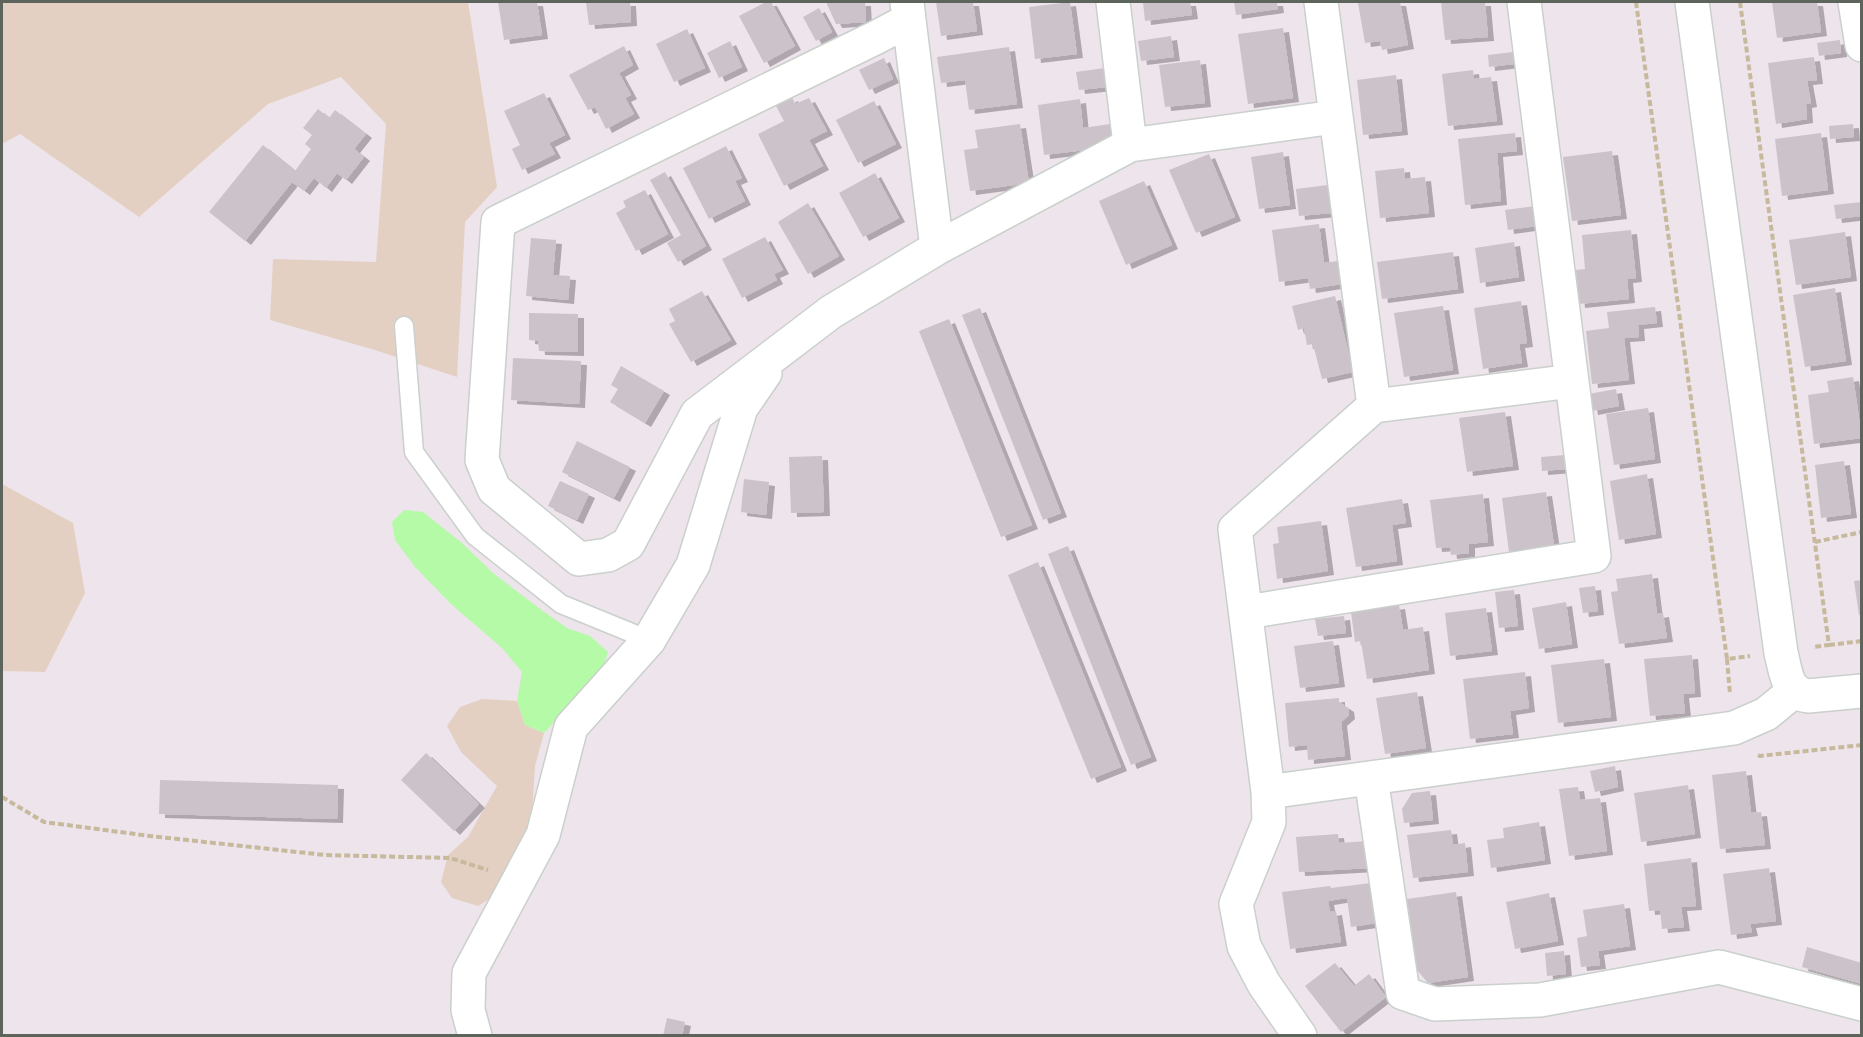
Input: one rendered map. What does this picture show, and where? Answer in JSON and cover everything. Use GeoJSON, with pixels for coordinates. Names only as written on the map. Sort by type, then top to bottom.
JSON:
{"type":"FeatureCollection","features":[{"type":"Feature","properties":{"kind":"street"},"geometry":{"type":"LineString","coordinates":[[1113,2],[1130,145]]}},
{"type":"Feature","properties":{"kind":"street"},"geometry":{"type":"LineString","coordinates":[[1321,2],[1374,406]]}},
{"type":"Feature","properties":{"kind":"street"},"geometry":{"type":"LineString","coordinates":[[1247,612],[1594,556],[1524,2]]}},
{"type":"Feature","properties":{"kind":"street"},"geometry":{"type":"LineString","coordinates":[[1692,2],[1781,653],[1794,691],[1808,696],[1862,691]]}},
{"type":"Feature","properties":{"kind":"street"},"geometry":{"type":"LineString","coordinates":[[1855,2],[1862,45]]}},
{"type":"Feature","properties":{"kind":"street"},"geometry":{"type":"LineString","coordinates":[[908,11],[877,38],[498,222],[482,460],[495,489],[579,559],[608,555],[628,544],[697,414],[831,312],[938,248],[1130,145],[1335,117]]}},
{"type":"Feature","properties":{"kind":"street"},"geometry":{"type":"LineString","coordinates":[[908,11],[938,248]]}},
{"type":"Feature","properties":{"kind":"street"},"geometry":{"type":"LineString","coordinates":[[475,1035],[468,1010],[469,973],[543,836],[571,727],[649,640],[693,565],[741,408],[783,347]]}},
{"type":"Feature","properties":{"kind":"street"},"geometry":{"type":"LineString","coordinates":[[1300,1035],[1264,984],[1244,946],[1236,904],[1269,822],[1268,792],[1235,529],[1374,406],[1572,381]]}},
{"type":"Feature","properties":{"kind":"street"},"geometry":{"type":"LineString","coordinates":[[1268,792],[1734,728],[1766,714],[1794,691]]}},
{"type":"Feature","properties":{"kind":"street"},"geometry":{"type":"LineString","coordinates":[[1371,778],[1403,993],[1435,1004],[1540,1000],[1719,967],[1862,1004]]}},
{"type":"Feature","properties":{"kind":"lane"},"geometry":{"type":"LineString","coordinates":[[404,326],[414,452],[475,536],[561,604],[649,640]]}},
{"type":"Feature","properties":{"kind":"path"},"geometry":{"type":"LineString","coordinates":[[1636,2],[1727,659],[1862,640]]}},
{"type":"Feature","properties":{"kind":"path"},"geometry":{"type":"LineString","coordinates":[[1740,2],[1829,645]]}},
{"type":"Feature","properties":{"kind":"path"},"geometry":{"type":"LineString","coordinates":[[1815,542],[1862,532]]}},
{"type":"Feature","properties":{"kind":"path"},"geometry":{"type":"LineString","coordinates":[[2,796],[44,822],[325,855],[450,858],[520,880]]}},
{"type":"Feature","properties":{"kind":"shaded area"},"geometry":{"type":"Polygon","coordinates":[[[2,2],[468,2],[497,187],[465,222],[457,377],[375,350],[270,320],[273,259],[376,262],[386,124],[341,77],[268,104],[139,217],[20,134],[2,144],[2,2]]]}},
{"type":"Feature","properties":{"kind":"shaded area"},"geometry":{"type":"Polygon","coordinates":[[[2,484],[73,523],[85,593],[45,672],[2,671],[2,484]]]}},
{"type":"Feature","properties":{"kind":"shaded area"},"geometry":{"type":"Polygon","coordinates":[[[404,510],[423,512],[462,543],[493,573],[543,611],[567,628],[590,636],[608,652],[603,668],[544,733],[525,725],[517,701],[522,672],[502,648],[452,605],[415,567],[395,540],[392,522],[404,510]]]}},
{"type":"Feature","properties":{"kind":"shaded area"},"geometry":{"type":"Polygon","coordinates":[[[482,699],[517,701],[525,725],[544,733],[535,766],[532,812],[518,856],[497,894],[478,906],[452,898],[441,882],[448,855],[468,837],[497,786],[461,752],[447,726],[460,707],[482,699]]]}},
{"type":"Feature","properties":{"kind":"building"},"geometry":{"type":"Polygon","coordinates":[[[498,2],[537,2],[542,35],[504,40],[498,2]]]}},
{"type":"Feature","properties":{"kind":"building"},"geometry":{"type":"Polygon","coordinates":[[[586,2],[630,2],[631,22],[589,25],[586,2]]]}},
{"type":"Feature","properties":{"kind":"building"},"geometry":{"type":"Polygon","coordinates":[[[766,2],[771,2],[795,46],[764,63],[739,16],[766,2]]]}},
{"type":"Feature","properties":{"kind":"building"},"geometry":{"type":"Polygon","coordinates":[[[826,2],[865,2],[866,22],[836,24],[826,2]]]}},
{"type":"Feature","properties":{"kind":"building"},"geometry":{"type":"Polygon","coordinates":[[[936,2],[973,2],[977,31],[941,36],[936,2]]]}},
{"type":"Feature","properties":{"kind":"building"},"geometry":{"type":"Polygon","coordinates":[[[1070,2],[1077,54],[1035,59],[1029,7],[1070,2]]]}},
{"type":"Feature","properties":{"kind":"building"},"geometry":{"type":"Polygon","coordinates":[[[1143,2],[1190,2],[1192,15],[1145,21],[1143,2]]]}},
{"type":"Feature","properties":{"kind":"building"},"geometry":{"type":"Polygon","coordinates":[[[1234,2],[1277,2],[1278,9],[1236,15],[1234,2]]]}},
{"type":"Feature","properties":{"kind":"building"},"geometry":{"type":"Polygon","coordinates":[[[1400,2],[1408,45],[1382,50],[1380,41],[1365,43],[1358,3],[1400,2]]]}},
{"type":"Feature","properties":{"kind":"building"},"geometry":{"type":"Polygon","coordinates":[[[1441,2],[1485,2],[1488,37],[1445,40],[1441,2]]]}},
{"type":"Feature","properties":{"kind":"building"},"geometry":{"type":"Polygon","coordinates":[[[1772,2],[1817,2],[1821,32],[1777,38],[1772,2]]]}},
{"type":"Feature","properties":{"kind":"building"},"geometry":{"type":"Polygon","coordinates":[[[819,8],[832,32],[816,41],[803,17],[819,8]]]}},
{"type":"Feature","properties":{"kind":"building"},"geometry":{"type":"Polygon","coordinates":[[[1283,28],[1293,98],[1248,104],[1238,34],[1283,28]]]}},
{"type":"Feature","properties":{"kind":"building"},"geometry":{"type":"Polygon","coordinates":[[[687,29],[705,68],[674,82],[656,44],[687,29]]]}},
{"type":"Feature","properties":{"kind":"building"},"geometry":{"type":"Polygon","coordinates":[[[1171,36],[1174,57],[1141,61],[1138,41],[1171,36]]]}},
{"type":"Feature","properties":{"kind":"building"},"geometry":{"type":"Polygon","coordinates":[[[1840,40],[1841,53],[1819,56],[1817,43],[1840,40]]]}},
{"type":"Feature","properties":{"kind":"building"},"geometry":{"type":"Polygon","coordinates":[[[730,41],[742,67],[719,78],[707,53],[730,41]]]}},
{"type":"Feature","properties":{"kind":"building"},"geometry":{"type":"Polygon","coordinates":[[[624,46],[633,65],[619,73],[631,95],[625,98],[634,114],[606,129],[595,107],[588,110],[569,75],[624,46]]]}},
{"type":"Feature","properties":{"kind":"building"},"geometry":{"type":"Polygon","coordinates":[[[1009,47],[1017,104],[969,110],[965,80],[941,83],[937,57],[1009,47]]]}},
{"type":"Feature","properties":{"kind":"building"},"geometry":{"type":"Polygon","coordinates":[[[1513,52],[1514,64],[1489,67],[1488,55],[1513,52]]]}},
{"type":"Feature","properties":{"kind":"building"},"geometry":{"type":"Polygon","coordinates":[[[1814,57],[1817,80],[1807,81],[1811,103],[1806,104],[1807,119],[1776,124],[1768,63],[1814,57]]]}},
{"type":"Feature","properties":{"kind":"building"},"geometry":{"type":"Polygon","coordinates":[[[884,58],[893,79],[869,90],[859,70],[884,58]]]}},
{"type":"Feature","properties":{"kind":"building"},"geometry":{"type":"Polygon","coordinates":[[[1200,60],[1205,103],[1165,107],[1159,65],[1200,60]]]}},
{"type":"Feature","properties":{"kind":"building"},"geometry":{"type":"Polygon","coordinates":[[[1105,68],[1107,87],[1079,90],[1076,72],[1105,68]]]}},
{"type":"Feature","properties":{"kind":"building"},"geometry":{"type":"Polygon","coordinates":[[[1473,70],[1474,79],[1491,77],[1497,121],[1448,126],[1442,74],[1473,70]]]}},
{"type":"Feature","properties":{"kind":"building"},"geometry":{"type":"Polygon","coordinates":[[[1396,75],[1402,131],[1363,135],[1357,80],[1396,75]]]}},
{"type":"Feature","properties":{"kind":"building"},"geometry":{"type":"Polygon","coordinates":[[[544,93],[565,135],[549,143],[555,154],[522,170],[512,149],[520,145],[504,111],[544,93]]]}},
{"type":"Feature","properties":{"kind":"building"},"geometry":{"type":"Polygon","coordinates":[[[792,97],[795,104],[809,98],[827,131],[809,140],[823,166],[784,186],[758,134],[784,121],[776,106],[792,97]]]}},
{"type":"Feature","properties":{"kind":"building"},"geometry":{"type":"Polygon","coordinates":[[[1080,99],[1083,128],[1110,124],[1111,137],[1102,148],[1044,155],[1038,105],[1080,99]]]}},
{"type":"Feature","properties":{"kind":"building"},"geometry":{"type":"Polygon","coordinates":[[[874,101],[896,144],[858,163],[836,120],[874,101]]]}},
{"type":"Feature","properties":{"kind":"building"},"geometry":{"type":"Polygon","coordinates":[[[318,109],[329,118],[335,110],[366,134],[354,149],[364,157],[346,180],[337,173],[326,188],[314,178],[304,191],[292,182],[245,241],[209,212],[263,145],[295,171],[311,149],[305,144],[312,135],[303,128],[318,109]]]}},
{"type":"Feature","properties":{"kind":"building"},"geometry":{"type":"Polygon","coordinates":[[[1020,124],[1029,183],[970,191],[964,150],[978,148],[975,130],[1020,124]]]}},
{"type":"Feature","properties":{"kind":"building"},"geometry":{"type":"Polygon","coordinates":[[[1853,124],[1854,137],[1830,139],[1829,126],[1853,124]]]}},
{"type":"Feature","properties":{"kind":"building"},"geometry":{"type":"Polygon","coordinates":[[[1515,133],[1517,151],[1497,153],[1501,201],[1465,205],[1458,139],[1515,133]]]}},
{"type":"Feature","properties":{"kind":"building"},"geometry":{"type":"Polygon","coordinates":[[[1821,133],[1828,190],[1782,196],[1775,139],[1821,133]]]}},
{"type":"Feature","properties":{"kind":"building"},"geometry":{"type":"Polygon","coordinates":[[[726,146],[742,178],[735,181],[745,201],[709,219],[683,168],[726,146]]]}},
{"type":"Feature","properties":{"kind":"building"},"geometry":{"type":"Polygon","coordinates":[[[1612,151],[1621,215],[1572,221],[1563,157],[1612,151]]]}},
{"type":"Feature","properties":{"kind":"building"},"geometry":{"type":"Polygon","coordinates":[[[1283,152],[1290,205],[1259,209],[1251,157],[1283,152]]]}},
{"type":"Feature","properties":{"kind":"building"},"geometry":{"type":"Polygon","coordinates":[[[1209,154],[1235,217],[1196,233],[1169,170],[1209,154]]]}},
{"type":"Feature","properties":{"kind":"building"},"geometry":{"type":"Polygon","coordinates":[[[1404,168],[1405,179],[1425,177],[1429,213],[1380,218],[1375,171],[1404,168]]]}},
{"type":"Feature","properties":{"kind":"building"},"geometry":{"type":"Polygon","coordinates":[[[665,172],[706,246],[678,262],[667,243],[681,235],[650,180],[665,172]]]}},
{"type":"Feature","properties":{"kind":"building"},"geometry":{"type":"Polygon","coordinates":[[[875,173],[899,218],[863,237],[839,193],[875,173]]]}},
{"type":"Feature","properties":{"kind":"building"},"geometry":{"type":"Polygon","coordinates":[[[1144,181],[1172,245],[1126,265],[1099,201],[1144,181]]]}},
{"type":"Feature","properties":{"kind":"building"},"geometry":{"type":"Polygon","coordinates":[[[1328,185],[1331,213],[1299,216],[1296,189],[1328,185]]]}},
{"type":"Feature","properties":{"kind":"building"},"geometry":{"type":"Polygon","coordinates":[[[645,190],[668,234],[636,251],[616,213],[626,207],[623,201],[645,190]]]}},
{"type":"Feature","properties":{"kind":"building"},"geometry":{"type":"Polygon","coordinates":[[[1862,202],[1862,216],[1836,219],[1834,205],[1862,202]]]}},
{"type":"Feature","properties":{"kind":"building"},"geometry":{"type":"Polygon","coordinates":[[[808,203],[839,256],[808,274],[778,222],[808,203]]]}},
{"type":"Feature","properties":{"kind":"building"},"geometry":{"type":"Polygon","coordinates":[[[1535,206],[1537,226],[1508,230],[1505,210],[1535,206]]]}},
{"type":"Feature","properties":{"kind":"building"},"geometry":{"type":"Polygon","coordinates":[[[1319,224],[1324,263],[1338,261],[1342,284],[1310,289],[1308,278],[1279,282],[1272,230],[1319,224]]]}},
{"type":"Feature","properties":{"kind":"building"},"geometry":{"type":"Polygon","coordinates":[[[1631,230],[1636,278],[1627,279],[1629,299],[1579,304],[1576,270],[1585,269],[1582,235],[1631,230]]]}},
{"type":"Feature","properties":{"kind":"building"},"geometry":{"type":"Polygon","coordinates":[[[1845,232],[1851,277],[1796,285],[1789,240],[1845,232]]]}},
{"type":"Feature","properties":{"kind":"building"},"geometry":{"type":"Polygon","coordinates":[[[765,237],[783,270],[774,274],[777,280],[742,298],[722,259],[765,237]]]}},
{"type":"Feature","properties":{"kind":"building"},"geometry":{"type":"Polygon","coordinates":[[[531,238],[556,240],[553,275],[570,276],[568,300],[526,296],[531,238]]]}},
{"type":"Feature","properties":{"kind":"building"},"geometry":{"type":"Polygon","coordinates":[[[1514,242],[1519,277],[1480,283],[1475,248],[1514,242]]]}},
{"type":"Feature","properties":{"kind":"building"},"geometry":{"type":"Polygon","coordinates":[[[1453,252],[1458,289],[1382,299],[1377,262],[1453,252]]]}},
{"type":"Feature","properties":{"kind":"building"},"geometry":{"type":"Polygon","coordinates":[[[1835,288],[1846,361],[1805,367],[1793,295],[1835,288]]]}},
{"type":"Feature","properties":{"kind":"building"},"geometry":{"type":"Polygon","coordinates":[[[702,291],[731,340],[691,362],[669,324],[675,321],[669,309],[702,291]]]}},
{"type":"Feature","properties":{"kind":"building"},"geometry":{"type":"Polygon","coordinates":[[[1335,296],[1353,372],[1322,379],[1313,344],[1307,345],[1304,328],[1298,330],[1292,306],[1335,296]]]}},
{"type":"Feature","properties":{"kind":"building"},"geometry":{"type":"Polygon","coordinates":[[[1521,301],[1527,343],[1519,344],[1522,363],[1483,369],[1474,308],[1521,301]]]}},
{"type":"Feature","properties":{"kind":"building"},"geometry":{"type":"Polygon","coordinates":[[[1443,306],[1453,370],[1404,377],[1394,313],[1443,306]]]}},
{"type":"Feature","properties":{"kind":"building"},"geometry":{"type":"Polygon","coordinates":[[[1655,307],[1657,323],[1638,325],[1639,337],[1624,338],[1629,380],[1592,384],[1586,331],[1609,328],[1607,312],[1655,307]]]}},
{"type":"Feature","properties":{"kind":"building"},"geometry":{"type":"Polygon","coordinates":[[[980,308],[1061,513],[1043,520],[962,315],[980,308]]]}},
{"type":"Feature","properties":{"kind":"building"},"geometry":{"type":"Polygon","coordinates":[[[529,313],[578,314],[578,352],[539,351],[538,341],[529,340],[529,313]]]}},
{"type":"Feature","properties":{"kind":"building"},"geometry":{"type":"Polygon","coordinates":[[[949,319],[1032,525],[1001,537],[919,331],[949,319]]]}},
{"type":"Feature","properties":{"kind":"building"},"geometry":{"type":"Polygon","coordinates":[[[513,358],[581,361],[579,404],[511,400],[513,358]]]}},
{"type":"Feature","properties":{"kind":"building"},"geometry":{"type":"Polygon","coordinates":[[[621,366],[664,391],[645,423],[610,402],[618,389],[611,385],[621,366]]]}},
{"type":"Feature","properties":{"kind":"building"},"geometry":{"type":"Polygon","coordinates":[[[1853,377],[1862,438],[1814,444],[1808,395],[1829,392],[1827,381],[1853,377]]]}},
{"type":"Feature","properties":{"kind":"building"},"geometry":{"type":"Polygon","coordinates":[[[1616,389],[1619,406],[1592,411],[1589,394],[1616,389]]]}},
{"type":"Feature","properties":{"kind":"building"},"geometry":{"type":"Polygon","coordinates":[[[1648,408],[1655,459],[1614,465],[1606,414],[1648,408]]]}},
{"type":"Feature","properties":{"kind":"building"},"geometry":{"type":"Polygon","coordinates":[[[1505,412],[1513,466],[1467,472],[1459,418],[1505,412]]]}},
{"type":"Feature","properties":{"kind":"building"},"geometry":{"type":"Polygon","coordinates":[[[577,441],[630,467],[614,498],[562,472],[577,441]]]}},
{"type":"Feature","properties":{"kind":"building"},"geometry":{"type":"Polygon","coordinates":[[[1565,455],[1566,469],[1542,471],[1541,457],[1565,455]]]}},
{"type":"Feature","properties":{"kind":"building"},"geometry":{"type":"Polygon","coordinates":[[[822,456],[824,512],[791,513],[789,457],[822,456]]]}},
{"type":"Feature","properties":{"kind":"building"},"geometry":{"type":"Polygon","coordinates":[[[1844,461],[1851,514],[1821,518],[1815,465],[1844,461]]]}},
{"type":"Feature","properties":{"kind":"building"},"geometry":{"type":"Polygon","coordinates":[[[1647,474],[1656,534],[1619,540],[1610,481],[1647,474]]]}},
{"type":"Feature","properties":{"kind":"building"},"geometry":{"type":"Polygon","coordinates":[[[744,479],[769,482],[766,515],[741,512],[744,479]]]}},
{"type":"Feature","properties":{"kind":"building"},"geometry":{"type":"Polygon","coordinates":[[[560,481],[589,494],[577,520],[548,506],[560,481]]]}},
{"type":"Feature","properties":{"kind":"building"},"geometry":{"type":"Polygon","coordinates":[[[1546,492],[1554,545],[1509,552],[1502,498],[1546,492]]]}},
{"type":"Feature","properties":{"kind":"building"},"geometry":{"type":"Polygon","coordinates":[[[1483,494],[1488,542],[1469,544],[1469,553],[1451,555],[1450,547],[1436,548],[1430,500],[1483,494]]]}},
{"type":"Feature","properties":{"kind":"building"},"geometry":{"type":"Polygon","coordinates":[[[1402,499],[1406,523],[1392,525],[1397,561],[1356,567],[1346,508],[1402,499]]]}},
{"type":"Feature","properties":{"kind":"building"},"geometry":{"type":"Polygon","coordinates":[[[1321,521],[1328,571],[1277,579],[1273,544],[1279,543],[1277,527],[1321,521]]]}},
{"type":"Feature","properties":{"kind":"building"},"geometry":{"type":"Polygon","coordinates":[[[1068,546],[1151,757],[1131,765],[1048,554],[1068,546]]]}},
{"type":"Feature","properties":{"kind":"building"},"geometry":{"type":"Polygon","coordinates":[[[1038,562],[1121,767],[1091,779],[1008,575],[1038,562]]]}},
{"type":"Feature","properties":{"kind":"building"},"geometry":{"type":"Polygon","coordinates":[[[1652,574],[1657,614],[1663,613],[1667,638],[1619,644],[1611,592],[1618,591],[1616,579],[1652,574]]]}},
{"type":"Feature","properties":{"kind":"building"},"geometry":{"type":"Polygon","coordinates":[[[1862,580],[1862,615],[1859,615],[1854,581],[1862,580]]]}},
{"type":"Feature","properties":{"kind":"building"},"geometry":{"type":"Polygon","coordinates":[[[1595,586],[1598,611],[1583,613],[1579,588],[1595,586]]]}},
{"type":"Feature","properties":{"kind":"building"},"geometry":{"type":"Polygon","coordinates":[[[1514,590],[1518,626],[1499,628],[1495,592],[1514,590]]]}},
{"type":"Feature","properties":{"kind":"building"},"geometry":{"type":"Polygon","coordinates":[[[1566,602],[1572,644],[1539,649],[1532,608],[1566,602]]]}},
{"type":"Feature","properties":{"kind":"building"},"geometry":{"type":"Polygon","coordinates":[[[1399,605],[1403,630],[1423,627],[1429,670],[1367,679],[1361,641],[1355,642],[1351,612],[1399,605]]]}},
{"type":"Feature","properties":{"kind":"building"},"geometry":{"type":"Polygon","coordinates":[[[1486,608],[1492,651],[1450,656],[1445,613],[1486,608]]]}},
{"type":"Feature","properties":{"kind":"building"},"geometry":{"type":"Polygon","coordinates":[[[1344,616],[1346,633],[1318,636],[1315,619],[1344,616]]]}},
{"type":"Feature","properties":{"kind":"building"},"geometry":{"type":"Polygon","coordinates":[[[1333,641],[1339,683],[1300,688],[1294,646],[1333,641]]]}},
{"type":"Feature","properties":{"kind":"building"},"geometry":{"type":"Polygon","coordinates":[[[1692,655],[1695,693],[1683,694],[1685,713],[1650,716],[1644,659],[1692,655]]]}},
{"type":"Feature","properties":{"kind":"building"},"geometry":{"type":"Polygon","coordinates":[[[1604,659],[1611,717],[1558,723],[1551,665],[1604,659]]]}},
{"type":"Feature","properties":{"kind":"building"},"geometry":{"type":"Polygon","coordinates":[[[1525,672],[1529,708],[1510,711],[1513,734],[1470,739],[1463,679],[1525,672]]]}},
{"type":"Feature","properties":{"kind":"building"},"geometry":{"type":"Polygon","coordinates":[[[1417,692],[1426,748],[1385,754],[1376,698],[1417,692]]]}},
{"type":"Feature","properties":{"kind":"building"},"geometry":{"type":"Polygon","coordinates":[[[1339,698],[1339,702],[1348,708],[1349,715],[1341,722],[1345,756],[1308,760],[1307,745],[1289,747],[1285,703],[1339,698]]]}},
{"type":"Feature","properties":{"kind":"building"},"geometry":{"type":"Polygon","coordinates":[[[426,753],[479,804],[454,831],[401,780],[426,753]]]}},
{"type":"Feature","properties":{"kind":"building"},"geometry":{"type":"Polygon","coordinates":[[[1615,766],[1618,787],[1595,792],[1590,771],[1615,766]]]}},
{"type":"Feature","properties":{"kind":"building"},"geometry":{"type":"Polygon","coordinates":[[[1746,771],[1751,813],[1761,812],[1765,845],[1720,849],[1712,775],[1746,771]]]}},
{"type":"Feature","properties":{"kind":"building"},"geometry":{"type":"Polygon","coordinates":[[[160,780],[338,785],[337,819],[159,814],[160,780]]]}},
{"type":"Feature","properties":{"kind":"building"},"geometry":{"type":"Polygon","coordinates":[[[1688,785],[1695,834],[1641,842],[1634,793],[1688,785]]]}},
{"type":"Feature","properties":{"kind":"building"},"geometry":{"type":"Polygon","coordinates":[[[1578,787],[1580,800],[1600,798],[1607,851],[1569,856],[1559,789],[1578,787]]]}},
{"type":"Feature","properties":{"kind":"building"},"geometry":{"type":"Polygon","coordinates":[[[1430,791],[1433,820],[1404,823],[1402,809],[1412,793],[1430,791]]]}},
{"type":"Feature","properties":{"kind":"building"},"geometry":{"type":"Polygon","coordinates":[[[1539,822],[1545,860],[1491,868],[1487,840],[1504,838],[1503,828],[1539,822]]]}},
{"type":"Feature","properties":{"kind":"building"},"geometry":{"type":"Polygon","coordinates":[[[1451,830],[1453,845],[1465,843],[1468,872],[1413,878],[1407,835],[1451,830]]]}},
{"type":"Feature","properties":{"kind":"building"},"geometry":{"type":"Polygon","coordinates":[[[1338,834],[1339,843],[1368,841],[1370,868],[1299,872],[1296,837],[1338,834]]]}},
{"type":"Feature","properties":{"kind":"building"},"geometry":{"type":"Polygon","coordinates":[[[1691,858],[1696,906],[1681,907],[1684,927],[1662,929],[1660,910],[1649,911],[1644,864],[1691,858]]]}},
{"type":"Feature","properties":{"kind":"building"},"geometry":{"type":"Polygon","coordinates":[[[1769,868],[1776,921],[1750,924],[1752,932],[1731,935],[1723,874],[1769,868]]]}},
{"type":"Feature","properties":{"kind":"building"},"geometry":{"type":"Polygon","coordinates":[[[1371,883],[1377,923],[1351,927],[1347,898],[1328,901],[1330,912],[1336,911],[1341,942],[1290,949],[1282,892],[1371,883]]]}},
{"type":"Feature","properties":{"kind":"building"},"geometry":{"type":"Polygon","coordinates":[[[1456,892],[1468,977],[1428,983],[1417,970],[1407,899],[1456,892]]]}},
{"type":"Feature","properties":{"kind":"building"},"geometry":{"type":"Polygon","coordinates":[[[1549,893],[1558,941],[1515,949],[1506,902],[1549,893]]]}},
{"type":"Feature","properties":{"kind":"building"},"geometry":{"type":"Polygon","coordinates":[[[1624,904],[1630,946],[1598,951],[1600,965],[1581,967],[1577,938],[1587,936],[1583,910],[1624,904]]]}},
{"type":"Feature","properties":{"kind":"building"},"geometry":{"type":"Polygon","coordinates":[[[1807,947],[1862,963],[1862,984],[1802,967],[1807,947]]]}},
{"type":"Feature","properties":{"kind":"building"},"geometry":{"type":"Polygon","coordinates":[[[1564,951],[1566,974],[1547,976],[1545,953],[1564,951]]]}},
{"type":"Feature","properties":{"kind":"building"},"geometry":{"type":"Polygon","coordinates":[[[1335,963],[1354,986],[1369,974],[1386,997],[1341,1032],[1305,986],[1335,963]]]}},
{"type":"Feature","properties":{"kind":"building"},"geometry":{"type":"Polygon","coordinates":[[[667,1018],[685,1022],[682,1036],[663,1036],[667,1018]]]}}]}
